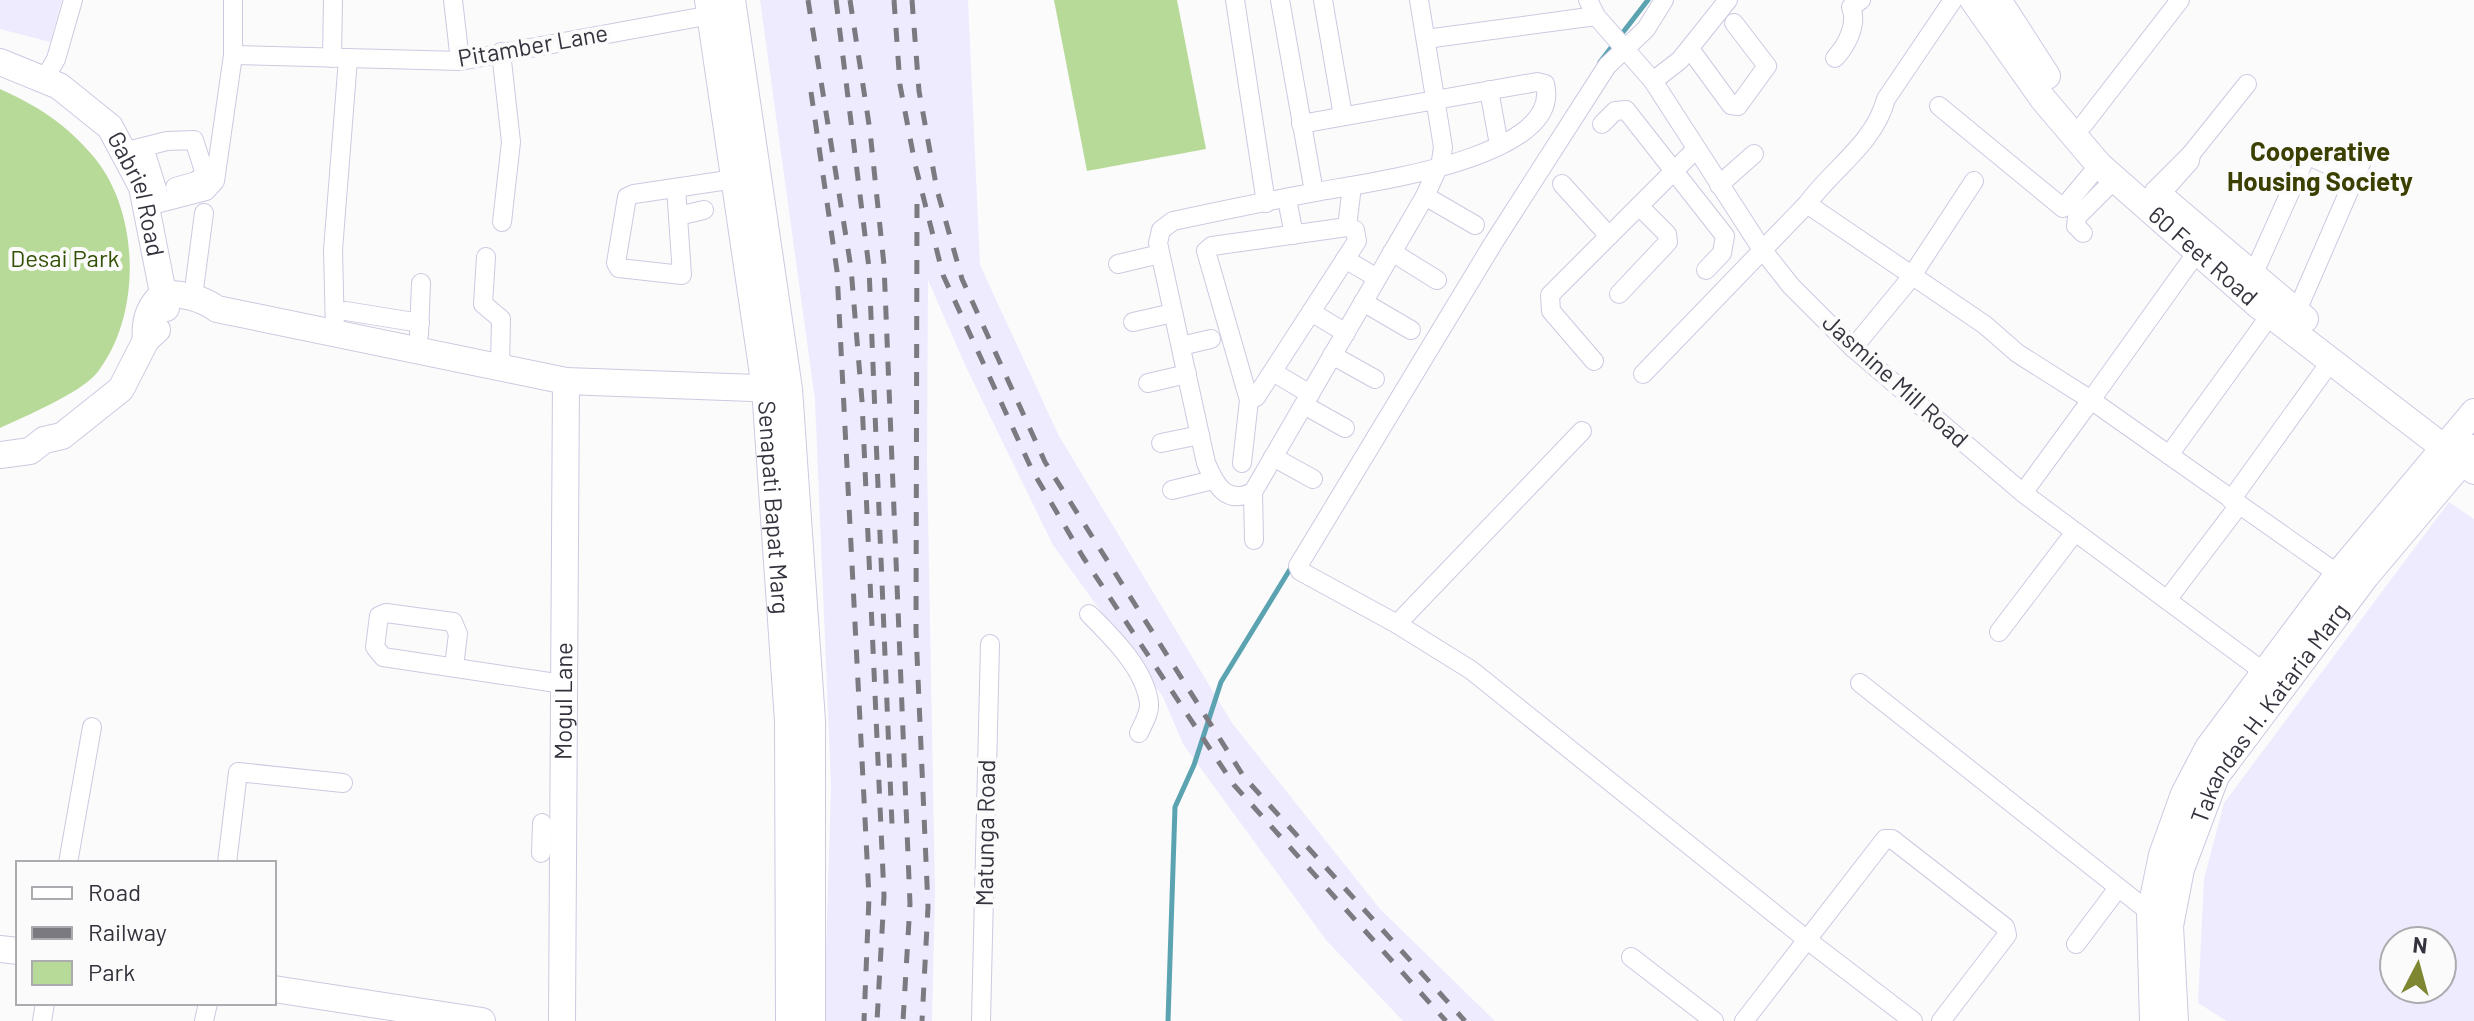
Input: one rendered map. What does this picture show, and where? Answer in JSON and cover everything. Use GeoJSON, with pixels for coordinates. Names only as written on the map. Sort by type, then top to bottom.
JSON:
{"type":"FeatureCollection","features":[{"type":"Feature","properties":{"kind":"main road","name":"60 Feet Road"},"geometry":{"type":"LineString","coordinates":[[1973,0],[2043,99],[2107,172],[2283,314],[2435,420],[2465,453]]}},
{"type":"Feature","properties":{"kind":"main road","name":"60 Feet Road"},"geometry":{"type":"LineString","coordinates":[[1998,0],[2100,146],[2157,194],[2210,255],[2253,275],[2283,314],[2331,361],[2465,453]]}},
{"type":"Feature","properties":{"kind":"main road","name":"Senapati Bapat Marg"},"geometry":{"type":"LineString","coordinates":[[722,7],[723,195],[777,389]]}},
{"type":"Feature","properties":{"kind":"main road","name":"Senapati Bapat Marg"},"geometry":{"type":"LineString","coordinates":[[722,7],[777,389],[794,636],[788,721],[800,936],[812,1021]]}},
{"type":"Feature","properties":{"kind":"main road","name":"Gabriel Road"},"geometry":{"type":"LineString","coordinates":[[0,62],[59,86],[134,149],[150,203],[165,307]]}},
{"type":"Feature","properties":{"kind":"main road"},"geometry":{"type":"LineString","coordinates":[[0,455],[30,451],[44,440],[62,436],[121,389],[146,340],[144,324],[165,307],[193,297],[217,309],[340,321],[419,350],[566,381],[777,389]]}},
{"type":"Feature","properties":{"kind":"main road"},"geometry":{"type":"LineString","coordinates":[[165,307],[204,314],[217,309]]}},
{"type":"Feature","properties":{"kind":"main road","name":"Mogul Lane"},"geometry":{"type":"LineString","coordinates":[[562,1021],[566,381]]}},
{"type":"Feature","properties":{"kind":"main road","name":"Takandas H. Kataria Marg"},"geometry":{"type":"LineString","coordinates":[[2163,1019],[2162,855],[2184,794],[2208,748],[2273,678],[2387,535],[2465,453],[2474,412]]}},
{"type":"Feature","properties":{"kind":"main road"},"geometry":{"type":"LineString","coordinates":[[0,439],[34,435],[44,440]]}},
{"type":"Feature","properties":{"kind":"main road","name":"Takandas H. Kataria Marg"},"geometry":{"type":"LineString","coordinates":[[2273,678],[2338,574],[2387,535]]}},
{"type":"Feature","properties":{"kind":"main road","name":"Senapati Bapat Marg"},"geometry":{"type":"LineString","coordinates":[[789,1021],[800,936]]}},
{"type":"Feature","properties":{"kind":"main road"},"geometry":{"type":"LineString","coordinates":[[276,989],[482,1021]]}},
{"type":"Feature","properties":{"kind":"street"},"geometry":{"type":"LineString","coordinates":[[44,80],[56,59],[73,0]]}},
{"type":"Feature","properties":{"kind":"street"},"geometry":{"type":"LineString","coordinates":[[150,203],[212,186],[233,55],[233,0]]}},
{"type":"Feature","properties":{"kind":"street"},"geometry":{"type":"LineString","coordinates":[[333,0],[340,58],[333,250],[340,321],[420,323]]}},
{"type":"Feature","properties":{"kind":"street"},"geometry":{"type":"LineString","coordinates":[[453,0],[460,61]]}},
{"type":"Feature","properties":{"kind":"street"},"geometry":{"type":"LineString","coordinates":[[1235,0],[1266,203]]}},
{"type":"Feature","properties":{"kind":"street"},"geometry":{"type":"LineString","coordinates":[[1280,0],[1314,192]]}},
{"type":"Feature","properties":{"kind":"street"},"geometry":{"type":"LineString","coordinates":[[1323,0],[1343,116]]}},
{"type":"Feature","properties":{"kind":"street"},"geometry":{"type":"LineString","coordinates":[[1254,540],[1253,492],[1425,196],[1436,170],[1443,147],[1419,0]]}},
{"type":"Feature","properties":{"kind":"street"},"geometry":{"type":"LineString","coordinates":[[1664,0],[1646,29],[1607,66],[1494,242],[1299,560],[1300,571],[1397,624],[1471,670],[1913,1021]]}},
{"type":"Feature","properties":{"kind":"street"},"geometry":{"type":"LineString","coordinates":[[1653,81],[1690,49],[1728,0]]}},
{"type":"Feature","properties":{"kind":"street"},"geometry":{"type":"LineString","coordinates":[[1643,374],[1761,248],[1807,204],[1827,177],[1844,167],[1882,117],[1886,99],[1953,0]]}},
{"type":"Feature","properties":{"kind":"street"},"geometry":{"type":"LineString","coordinates":[[2084,124],[2180,0]]}},
{"type":"Feature","properties":{"kind":"street"},"geometry":{"type":"LineString","coordinates":[[1835,58],[1849,36],[1854,15],[1853,2]]}},
{"type":"Feature","properties":{"kind":"street","name":"Pitamber Lane"},"geometry":{"type":"LineString","coordinates":[[233,55],[460,61],[722,7]]}},
{"type":"Feature","properties":{"kind":"street"},"geometry":{"type":"LineString","coordinates":[[1426,39],[1592,8]]}},
{"type":"Feature","properties":{"kind":"street","name":"Jasmine Mill Road"},"geometry":{"type":"LineString","coordinates":[[1592,8],[1653,81],[1761,248],[1791,286],[1853,348],[2023,493],[2273,678]]}},
{"type":"Feature","properties":{"kind":"street"},"geometry":{"type":"LineString","coordinates":[[1690,49],[1731,105],[1738,106],[1767,66],[1734,23]]}},
{"type":"Feature","properties":{"kind":"street"},"geometry":{"type":"LineString","coordinates":[[501,52],[511,142],[502,222]]}},
{"type":"Feature","properties":{"kind":"street"},"geometry":{"type":"LineString","coordinates":[[1253,492],[1234,498],[1222,493],[1213,480],[1160,254],[1161,230],[1173,221],[1436,170],[1524,132],[1542,114],[1547,90],[1545,84],[1537,82],[1301,124]]}},
{"type":"Feature","properties":{"kind":"street"},"geometry":{"type":"LineString","coordinates":[[2157,194],[2247,84]]}},
{"type":"Feature","properties":{"kind":"street"},"geometry":{"type":"LineString","coordinates":[[1489,90],[1499,145]]}},
{"type":"Feature","properties":{"kind":"street"},"geometry":{"type":"LineString","coordinates":[[1939,106],[2063,208],[2107,172]]}},
{"type":"Feature","properties":{"kind":"street"},"geometry":{"type":"LineString","coordinates":[[1602,124],[1615,111],[1626,110],[1727,240],[1722,253],[1706,270]]}},
{"type":"Feature","properties":{"kind":"street"},"geometry":{"type":"LineString","coordinates":[[134,149],[190,140],[198,145],[205,174],[202,178],[150,203]]}},
{"type":"Feature","properties":{"kind":"street"},"geometry":{"type":"LineString","coordinates":[[1594,361],[1551,311],[1550,295],[1695,150]]}},
{"type":"Feature","properties":{"kind":"street"},"geometry":{"type":"LineString","coordinates":[[1719,185],[1754,154]]}},
{"type":"Feature","properties":{"kind":"street"},"geometry":{"type":"LineString","coordinates":[[2169,455],[2283,314],[2359,169],[2311,157],[2305,159],[2253,275]]}},
{"type":"Feature","properties":{"kind":"street"},"geometry":{"type":"LineString","coordinates":[[2083,233],[2076,226],[2077,217],[2107,172]]}},
{"type":"Feature","properties":{"kind":"street"},"geometry":{"type":"LineString","coordinates":[[1853,348],[1912,274],[1974,181]]}},
{"type":"Feature","properties":{"kind":"street"},"geometry":{"type":"LineString","coordinates":[[1562,184],[1609,236]]}},
{"type":"Feature","properties":{"kind":"street"},"geometry":{"type":"LineString","coordinates":[[1347,227],[1352,186]]}},
{"type":"Feature","properties":{"kind":"street"},"geometry":{"type":"LineString","coordinates":[[676,188],[682,275],[619,268],[616,263],[627,197],[676,188],[723,195]]}},
{"type":"Feature","properties":{"kind":"street"},"geometry":{"type":"LineString","coordinates":[[678,216],[723,195]]}},
{"type":"Feature","properties":{"kind":"street"},"geometry":{"type":"LineString","coordinates":[[1425,196],[1475,225]]}},
{"type":"Feature","properties":{"kind":"street"},"geometry":{"type":"LineString","coordinates":[[1287,199],[1294,235]]}},
{"type":"Feature","properties":{"kind":"street"},"geometry":{"type":"LineString","coordinates":[[150,203],[196,210],[193,297]]}},
{"type":"Feature","properties":{"kind":"street"},"geometry":{"type":"LineString","coordinates":[[1807,204],[1912,274],[1985,325],[2017,353],[2091,400],[2338,574]]}},
{"type":"Feature","properties":{"kind":"street"},"geometry":{"type":"LineString","coordinates":[[1619,294],[1668,242],[1667,234],[1639,206]]}},
{"type":"Feature","properties":{"kind":"street"},"geometry":{"type":"LineString","coordinates":[[1233,209],[1240,242]]}},
{"type":"Feature","properties":{"kind":"street"},"geometry":{"type":"LineString","coordinates":[[1242,463],[1249,400],[1206,256],[1212,246],[1347,227],[1355,230],[1357,241],[1273,372],[1256,397],[1249,400]]}},
{"type":"Feature","properties":{"kind":"street"},"geometry":{"type":"LineString","coordinates":[[1392,252],[1437,280]]}},
{"type":"Feature","properties":{"kind":"street"},"geometry":{"type":"LineString","coordinates":[[1118,264],[1160,254]]}},
{"type":"Feature","properties":{"kind":"street"},"geometry":{"type":"LineString","coordinates":[[2023,493],[2091,400],[2210,255]]}},
{"type":"Feature","properties":{"kind":"street"},"geometry":{"type":"LineString","coordinates":[[486,257],[483,304],[501,319],[500,367]]}},
{"type":"Feature","properties":{"kind":"street"},"geometry":{"type":"LineString","coordinates":[[1345,259],[1377,278]]}},
{"type":"Feature","properties":{"kind":"street"},"geometry":{"type":"LineString","coordinates":[[419,350],[421,283]]}},
{"type":"Feature","properties":{"kind":"street"},"geometry":{"type":"LineString","coordinates":[[1363,302],[1411,330]]}},
{"type":"Feature","properties":{"kind":"street"},"geometry":{"type":"LineString","coordinates":[[1311,312],[1346,333]]}},
{"type":"Feature","properties":{"kind":"street"},"geometry":{"type":"LineString","coordinates":[[1133,322],[1173,313]]}},
{"type":"Feature","properties":{"kind":"street"},"geometry":{"type":"LineString","coordinates":[[1181,346],[1211,339]]}},
{"type":"Feature","properties":{"kind":"street"},"geometry":{"type":"LineString","coordinates":[[1332,355],[1375,379]]}},
{"type":"Feature","properties":{"kind":"street"},"geometry":{"type":"LineString","coordinates":[[2167,600],[2331,361]]}},
{"type":"Feature","properties":{"kind":"street"},"geometry":{"type":"LineString","coordinates":[[1273,372],[1345,428]]}},
{"type":"Feature","properties":{"kind":"street"},"geometry":{"type":"LineString","coordinates":[[1148,383],[1187,374]]}},
{"type":"Feature","properties":{"kind":"street"},"geometry":{"type":"LineString","coordinates":[[1397,624],[1582,431]]}},
{"type":"Feature","properties":{"kind":"street"},"geometry":{"type":"LineString","coordinates":[[1161,443],[1200,435]]}},
{"type":"Feature","properties":{"kind":"street"},"geometry":{"type":"LineString","coordinates":[[1273,457],[1313,479]]}},
{"type":"Feature","properties":{"kind":"street"},"geometry":{"type":"LineString","coordinates":[[1172,490],[1213,480]]}},
{"type":"Feature","properties":{"kind":"street"},"geometry":{"type":"LineString","coordinates":[[1999,632],[2075,532]]}},
{"type":"Feature","properties":{"kind":"street"},"geometry":{"type":"LineString","coordinates":[[454,667],[458,634],[453,622],[386,613],[379,616],[375,647],[383,657],[563,684]]}},
{"type":"Feature","properties":{"kind":"street"},"geometry":{"type":"LineString","coordinates":[[1089,614],[1119,644],[1141,683],[1149,703],[1139,733]]}},
{"type":"Feature","properties":{"kind":"street","name":"Matunga Road"},"geometry":{"type":"LineString","coordinates":[[981,1021],[990,644]]}},
{"type":"Feature","properties":{"kind":"street"},"geometry":{"type":"LineString","coordinates":[[1860,683],[2160,920]]}},
{"type":"Feature","properties":{"kind":"street"},"geometry":{"type":"LineString","coordinates":[[68,861],[92,727]]}},
{"type":"Feature","properties":{"kind":"street"},"geometry":{"type":"LineString","coordinates":[[227,861],[224,838],[228,788],[238,772],[343,783]]}},
{"type":"Feature","properties":{"kind":"street"},"geometry":{"type":"LineString","coordinates":[[541,853],[542,823]]}},
{"type":"Feature","properties":{"kind":"street"},"geometry":{"type":"LineString","coordinates":[[1744,1021],[1885,839],[1892,839],[2005,927],[2007,935],[1941,1021]]}},
{"type":"Feature","properties":{"kind":"street"},"geometry":{"type":"LineString","coordinates":[[2076,944],[2118,888]]}},
{"type":"Feature","properties":{"kind":"street"},"geometry":{"type":"LineString","coordinates":[[1631,957],[1714,1021]]}},
{"type":"Feature","properties":{"kind":"shaded area"},"geometry":{"type":"Polygon","coordinates":[[[0,0],[62,0],[50,42],[0,29],[0,0]]]}},
{"type":"Feature","properties":{"kind":"shaded area"},"geometry":{"type":"Polygon","coordinates":[[[760,0],[968,0],[980,265],[1059,436],[1232,723],[1380,909],[1495,1021],[1403,1021],[1326,940],[1183,744],[1163,697],[1053,545],[966,367],[928,280],[927,461],[935,893],[932,1021],[824,1021],[831,785],[815,400],[760,0]]]}},
{"type":"Feature","properties":{"kind":"shaded area"},"geometry":{"type":"Polygon","coordinates":[[[2449,502],[2474,519],[2474,1021],[2227,1021],[2198,1003],[2204,879],[2224,803],[2449,502]]]}},
{"type":"Feature","properties":{"kind":"green space"},"geometry":{"type":"Polygon","coordinates":[[[1054,0],[1177,0],[1206,149],[1087,171],[1054,0]]]}},
{"type":"Feature","properties":{"kind":"green space","name":"Desai Park"},"geometry":{"type":"Polygon","coordinates":[[[0,89],[51,117],[93,156],[109,179],[120,206],[130,265],[122,324],[111,351],[96,374],[65,397],[0,428],[0,89]]]}},
{"type":"Feature","properties":{"kind":"waterway"},"geometry":{"type":"LineString","coordinates":[[1600,62],[1648,0]]}},
{"type":"Feature","properties":{"kind":"waterway"},"geometry":{"type":"LineString","coordinates":[[1168,1021],[1175,807],[1194,765],[1221,682],[1292,566]]}},
{"type":"Feature","properties":{"kind":"railway"},"geometry":{"type":"LineString","coordinates":[[808,0],[851,268],[862,401],[884,896],[877,1021]]}},
{"type":"Feature","properties":{"kind":"railway"},"geometry":{"type":"LineString","coordinates":[[836,0],[869,268],[892,825]]}},
{"type":"Feature","properties":{"kind":"railway"},"geometry":{"type":"LineString","coordinates":[[850,0],[870,131],[884,265],[910,904],[903,1021]]}},
{"type":"Feature","properties":{"kind":"railway"},"geometry":{"type":"LineString","coordinates":[[894,0],[900,85],[915,164],[943,275],[1032,470],[1083,557],[1234,785],[1446,1021]]}},
{"type":"Feature","properties":{"kind":"railway"},"geometry":{"type":"LineString","coordinates":[[912,0],[919,91],[937,190],[962,279],[1045,462],[1244,777],[1465,1021]]}},
{"type":"Feature","properties":{"kind":"railway"},"geometry":{"type":"LineString","coordinates":[[811,92],[837,271],[869,897],[864,1021]]}},
{"type":"Feature","properties":{"kind":"railway"},"geometry":{"type":"LineString","coordinates":[[917,204],[916,632],[928,907],[922,1021]]}},
{"type":"Feature","properties":{"kind":"district","name":"Cooperative Housing Society"},"geometry":{"type":"Point","coordinates":[2320,167]}}]}
